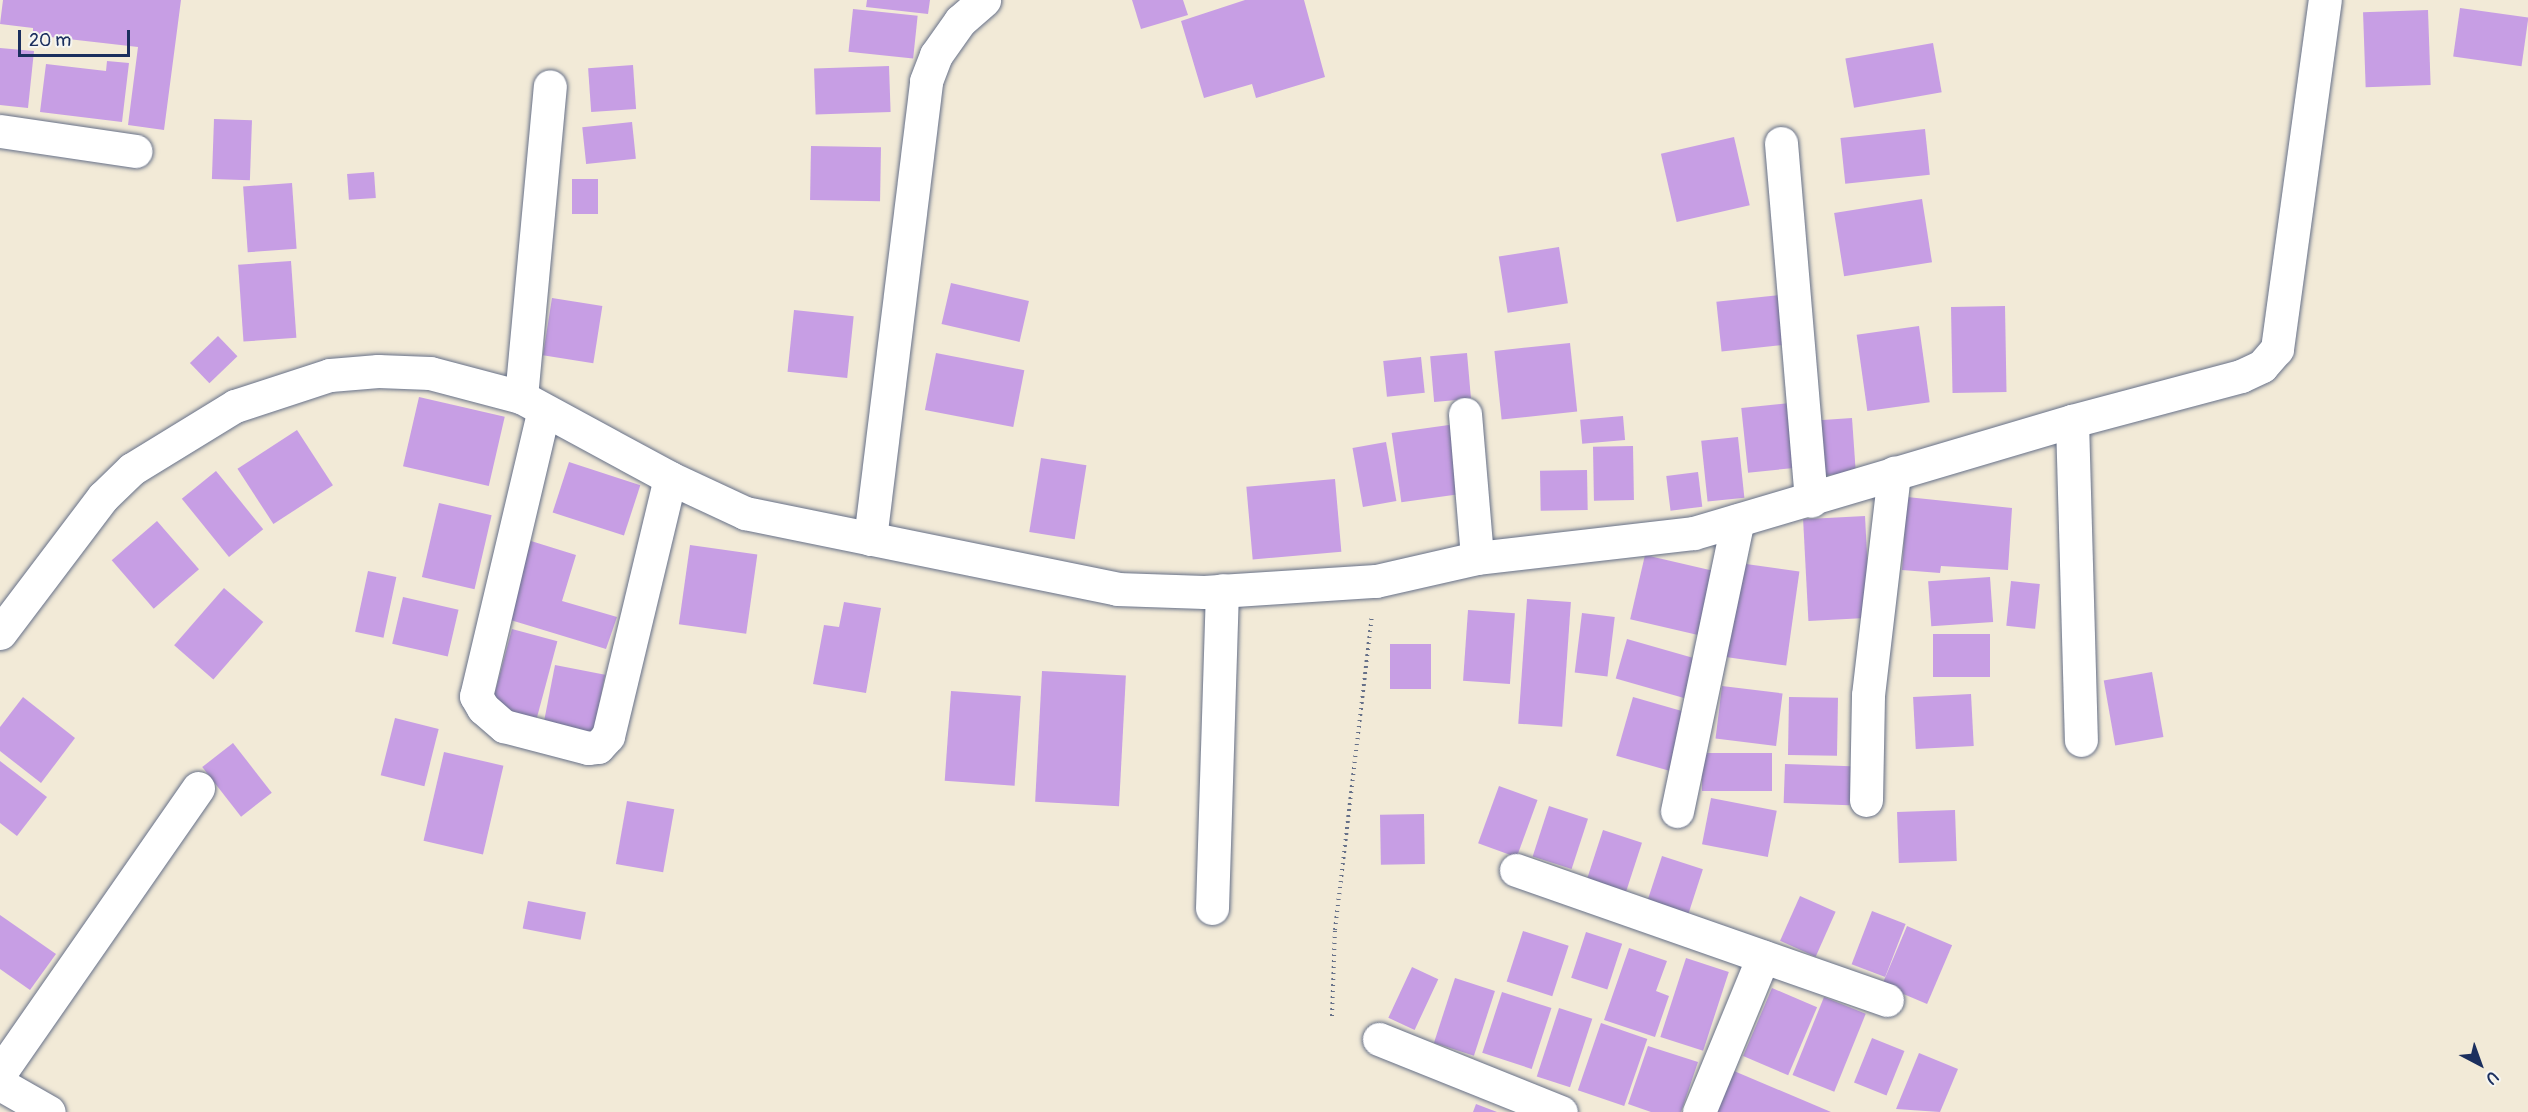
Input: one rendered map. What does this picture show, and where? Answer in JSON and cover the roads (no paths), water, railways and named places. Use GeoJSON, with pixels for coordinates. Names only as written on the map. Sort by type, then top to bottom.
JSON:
{"type":"FeatureCollection","features":[{"type":"Feature","properties":{"kind":"street"},"geometry":{"type":"LineString","coordinates":[[870,539],[926,81],[936,55],[960,21],[984,0]]}},
{"type":"Feature","properties":{"kind":"street"},"geometry":{"type":"LineString","coordinates":[[0,633],[103,496],[132,469],[235,406],[330,375],[378,371],[430,373],[532,405],[608,442],[670,478],[745,513],[1117,589],[1222,590],[1376,581],[1478,558],[1694,533],[1811,501],[1894,473],[2072,421],[2241,376],[2262,366],[2277,349],[2325,0]]}},
{"type":"Feature","properties":{"kind":"street"},"geometry":{"type":"LineString","coordinates":[[550,86],[532,405],[476,696],[483,708],[504,726],[588,748],[598,747],[608,736],[670,478]]}},
{"type":"Feature","properties":{"kind":"street"},"geometry":{"type":"LineString","coordinates":[[0,131],[136,151]]}},
{"type":"Feature","properties":{"kind":"street"},"geometry":{"type":"LineString","coordinates":[[1781,144],[1811,501]]}},
{"type":"Feature","properties":{"kind":"street"},"geometry":{"type":"LineString","coordinates":[[1465,414],[1478,558]]}},
{"type":"Feature","properties":{"kind":"street"},"geometry":{"type":"LineString","coordinates":[[2072,421],[2081,740]]}},
{"type":"Feature","properties":{"kind":"street"},"geometry":{"type":"LineString","coordinates":[[1866,800],[1869,683],[1894,473]]}},
{"type":"Feature","properties":{"kind":"street"},"geometry":{"type":"LineString","coordinates":[[1677,811],[1738,520]]}},
{"type":"Feature","properties":{"kind":"street"},"geometry":{"type":"LineString","coordinates":[[1212,908],[1222,590]]}},
{"type":"Feature","properties":{"kind":"street"},"geometry":{"type":"LineString","coordinates":[[0,1073],[198,788]]}},
{"type":"Feature","properties":{"kind":"street"},"geometry":{"type":"LineString","coordinates":[[1516,870],[1887,1000]]}},
{"type":"Feature","properties":{"kind":"street"},"geometry":{"type":"LineString","coordinates":[[1699,1112],[1763,957]]}},
{"type":"Feature","properties":{"kind":"street"},"geometry":{"type":"LineString","coordinates":[[1379,1039],[1561,1112]]}},
{"type":"Feature","properties":{"kind":"street"},"geometry":{"type":"LineString","coordinates":[[0,1084],[49,1112]]}}]}
